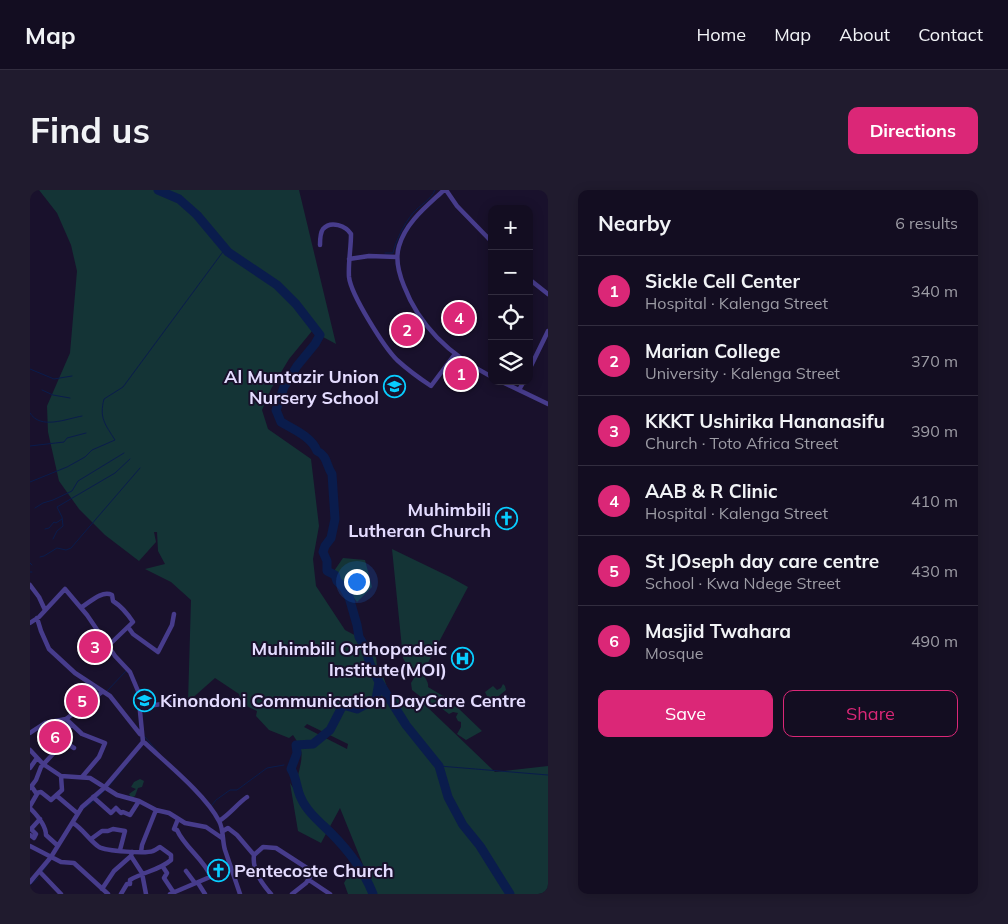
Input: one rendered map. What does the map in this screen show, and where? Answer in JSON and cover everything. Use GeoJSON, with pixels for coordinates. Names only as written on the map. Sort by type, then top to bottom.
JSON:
{"type":"FeatureCollection","features":[{"type":"Feature","properties":{"kind":"street"},"geometry":{"type":"LineString","coordinates":[[488,238],[457,206],[445,190],[422,210],[410,224],[398,247],[400,277],[415,312],[438,340],[455,354],[488,375]]}},
{"type":"Feature","properties":{"kind":"street"},"geometry":{"type":"LineString","coordinates":[[320,245],[321,233],[324,228],[334,225],[344,227],[351,234],[349,276],[352,287],[370,322],[396,358],[431,386],[455,354]]}},
{"type":"Feature","properties":{"kind":"street"},"geometry":{"type":"LineString","coordinates":[[349,259],[369,256],[398,257]]}},
{"type":"Feature","properties":{"kind":"street"},"geometry":{"type":"LineString","coordinates":[[533,282],[548,294]]}},
{"type":"Feature","properties":{"kind":"street"},"geometry":{"type":"LineString","coordinates":[[533,362],[548,330]]}},
{"type":"Feature","properties":{"kind":"street"},"geometry":{"type":"LineString","coordinates":[[508,385],[548,404]]}},
{"type":"Feature","properties":{"kind":"street"},"geometry":{"type":"LineString","coordinates":[[519,390],[522,385]]}},
{"type":"Feature","properties":{"kind":"street"},"geometry":{"type":"LineString","coordinates":[[30,585],[39,597],[45,610]]}},
{"type":"Feature","properties":{"kind":"street"},"geometry":{"type":"LineString","coordinates":[[30,623],[65,589],[82,607],[115,656],[130,672],[138,691],[143,742],[104,788],[82,806],[51,857],[30,882]]}},
{"type":"Feature","properties":{"kind":"street"},"geometry":{"type":"LineString","coordinates":[[82,607],[102,594],[111,594],[113,601],[124,609],[133,622],[108,646]]}},
{"type":"Feature","properties":{"kind":"street"},"geometry":{"type":"LineString","coordinates":[[128,627],[134,634],[158,652],[172,625],[174,614]]}},
{"type":"Feature","properties":{"kind":"street"},"geometry":{"type":"LineString","coordinates":[[37,618],[49,648],[75,673],[110,696],[139,731],[143,742],[200,796],[219,821],[223,831],[222,838],[240,894]]}},
{"type":"Feature","properties":{"kind":"street"},"geometry":{"type":"LineString","coordinates":[[30,733],[45,723],[66,719],[102,692]]}},
{"type":"Feature","properties":{"kind":"street"},"geometry":{"type":"LineString","coordinates":[[140,707],[177,702]]}},
{"type":"Feature","properties":{"kind":"street"},"geometry":{"type":"LineString","coordinates":[[66,719],[71,725],[90,738],[106,743],[99,757],[82,777]]}},
{"type":"Feature","properties":{"kind":"street"},"geometry":{"type":"LineString","coordinates":[[37,794],[31,787],[37,773],[63,741],[71,725]]}},
{"type":"Feature","properties":{"kind":"street"},"geometry":{"type":"LineString","coordinates":[[63,741],[74,748]]}},
{"type":"Feature","properties":{"kind":"street"},"geometry":{"type":"LineString","coordinates":[[30,750],[43,764],[61,776],[90,778],[117,795],[139,801],[156,810],[169,813],[185,823],[206,827],[222,838]]}},
{"type":"Feature","properties":{"kind":"street"},"geometry":{"type":"LineString","coordinates":[[30,768],[37,758]]}},
{"type":"Feature","properties":{"kind":"street"},"geometry":{"type":"LineString","coordinates":[[37,794],[41,792],[51,800],[57,796],[63,786],[61,776]]}},
{"type":"Feature","properties":{"kind":"street"},"geometry":{"type":"LineString","coordinates":[[37,794],[30,807],[40,819],[47,832],[46,835],[57,845]]}},
{"type":"Feature","properties":{"kind":"street"},"geometry":{"type":"LineString","coordinates":[[57,796],[77,814]]}},
{"type":"Feature","properties":{"kind":"street"},"geometry":{"type":"LineString","coordinates":[[93,797],[111,813],[116,808],[121,813],[130,815],[139,801]]}},
{"type":"Feature","properties":{"kind":"street"},"geometry":{"type":"LineString","coordinates":[[219,821],[233,812],[239,803],[247,797]]}},
{"type":"Feature","properties":{"kind":"street"},"geometry":{"type":"LineString","coordinates":[[142,852],[142,845],[156,810]]}},
{"type":"Feature","properties":{"kind":"street"},"geometry":{"type":"LineString","coordinates":[[30,835],[34,838],[36,834],[31,829],[40,819]]}},
{"type":"Feature","properties":{"kind":"street"},"geometry":{"type":"LineString","coordinates":[[178,819],[174,829],[188,844],[192,853],[208,870],[211,877]]}},
{"type":"Feature","properties":{"kind":"street"},"geometry":{"type":"LineString","coordinates":[[73,823],[107,851],[120,850],[131,854],[152,851],[160,847],[165,849],[172,857],[163,867],[142,873],[130,880],[130,884],[127,884],[121,894]]}},
{"type":"Feature","properties":{"kind":"street"},"geometry":{"type":"LineString","coordinates":[[223,831],[228,828],[237,835],[254,855]]}},
{"type":"Feature","properties":{"kind":"street"},"geometry":{"type":"LineString","coordinates":[[91,839],[102,830],[125,831],[120,850]]}},
{"type":"Feature","properties":{"kind":"street"},"geometry":{"type":"LineString","coordinates":[[30,846],[61,862],[74,863],[108,894]]}},
{"type":"Feature","properties":{"kind":"street"},"geometry":{"type":"LineString","coordinates":[[269,893],[257,874],[253,863],[254,855],[262,847],[276,848],[310,870],[312,874],[309,880],[292,894]]}},
{"type":"Feature","properties":{"kind":"street"},"geometry":{"type":"LineString","coordinates":[[131,854],[142,873],[146,894]]}},
{"type":"Feature","properties":{"kind":"street"},"geometry":{"type":"LineString","coordinates":[[102,888],[114,871],[131,854]]}},
{"type":"Feature","properties":{"kind":"street"},"geometry":{"type":"LineString","coordinates":[[163,867],[167,873],[164,878],[172,893],[232,868]]}},
{"type":"Feature","properties":{"kind":"street"},"geometry":{"type":"LineString","coordinates":[[186,871],[205,894]]}},
{"type":"Feature","properties":{"kind":"street"},"geometry":{"type":"LineString","coordinates":[[40,872],[61,894]]}},
{"type":"Feature","properties":{"kind":"street"},"geometry":{"type":"LineString","coordinates":[[309,880],[330,894]]}},
{"type":"Feature","properties":{"kind":"street"},"geometry":{"type":"LineString","coordinates":[[186,894],[187,887]]}},
{"type":"Feature","properties":{"kind":"green space"},"geometry":{"type":"Polygon","coordinates":[[[39,190],[299,190],[336,344],[312,331],[289,359],[271,389],[262,410],[268,429],[311,459],[319,526],[313,559],[316,586],[345,630],[375,646],[377,666],[390,695],[422,702],[495,772],[548,766],[548,894],[348,894],[344,883],[350,873],[370,882],[340,808],[321,843],[298,831],[290,783],[297,794],[296,788],[302,755],[300,746],[293,735],[289,738],[269,730],[256,716],[257,711],[242,704],[239,694],[215,678],[188,702],[191,600],[171,582],[145,569],[165,564],[158,551],[157,532],[154,532],[156,542],[139,561],[105,535],[79,509],[59,481],[48,432],[47,406],[70,353],[77,271],[71,245],[57,213],[39,190]],[[307,724],[304,727],[347,749],[348,744],[307,724]]]}},
{"type":"Feature","properties":{"kind":"green space"},"geometry":{"type":"Polygon","coordinates":[[[392,549],[468,587],[422,674],[428,687],[448,699],[452,706],[457,707],[482,731],[466,740],[457,734],[461,727],[461,722],[456,717],[458,713],[453,712],[449,714],[412,690],[411,683],[414,678],[403,658],[392,549]]]}},
{"type":"Feature","properties":{"kind":"green space"},"geometry":{"type":"Polygon","coordinates":[[[343,558],[365,560],[372,587],[357,602],[334,571],[343,558]]]}},
{"type":"Feature","properties":{"kind":"green space"},"geometry":{"type":"Polygon","coordinates":[[[503,684],[506,690],[489,704],[484,699],[487,696],[485,692],[493,686],[497,690],[503,684]]]}},
{"type":"Feature","properties":{"kind":"green space"},"geometry":{"type":"Polygon","coordinates":[[[140,779],[144,781],[142,787],[138,788],[135,796],[131,798],[129,794],[136,789],[131,787],[134,782],[140,779]]]}},
{"type":"Feature","properties":{"kind":"waterway"},"geometry":{"type":"LineString","coordinates":[[158,190],[179,199],[197,215],[228,252],[277,285],[296,304],[320,335],[284,387],[276,410],[281,422],[302,434],[315,446],[317,451],[325,458],[332,474],[335,519],[331,538],[323,552],[327,561],[327,571],[335,575],[337,581],[349,597],[359,637],[379,682],[406,725],[439,766],[448,797],[463,825],[480,846],[510,894]]}},
{"type":"Feature","properties":{"kind":"waterway"},"geometry":{"type":"LineString","coordinates":[[385,253],[393,253],[406,222],[431,197],[435,190]]}},
{"type":"Feature","properties":{"kind":"waterway"},"geometry":{"type":"LineString","coordinates":[[30,482],[67,467],[85,457],[92,450],[115,440],[103,416],[104,399],[123,387],[225,249]]}},
{"type":"Feature","properties":{"kind":"waterway"},"geometry":{"type":"LineString","coordinates":[[30,369],[54,379],[72,376]]}},
{"type":"Feature","properties":{"kind":"waterway"},"geometry":{"type":"LineString","coordinates":[[42,390],[53,395],[70,398]]}},
{"type":"Feature","properties":{"kind":"waterway"},"geometry":{"type":"LineString","coordinates":[[30,413],[34,418],[47,422],[82,416]]}},
{"type":"Feature","properties":{"kind":"waterway"},"geometry":{"type":"LineString","coordinates":[[30,446],[64,442],[67,438],[86,433]]}},
{"type":"Feature","properties":{"kind":"waterway"},"geometry":{"type":"LineString","coordinates":[[35,508],[72,491],[78,481],[124,453]]}},
{"type":"Feature","properties":{"kind":"waterway"},"geometry":{"type":"LineString","coordinates":[[53,539],[57,531],[63,526],[62,517],[57,507],[115,473],[130,459]]}},
{"type":"Feature","properties":{"kind":"waterway"},"geometry":{"type":"LineString","coordinates":[[40,557],[57,548],[66,550],[71,548],[140,468]]}},
{"type":"Feature","properties":{"kind":"waterway"},"geometry":{"type":"LineString","coordinates":[[45,529],[62,519]]}},
{"type":"Feature","properties":{"kind":"waterway"},"geometry":{"type":"LineString","coordinates":[[106,692],[126,671]]}},
{"type":"Feature","properties":{"kind":"waterway"},"geometry":{"type":"LineString","coordinates":[[373,894],[361,869],[350,854],[310,813],[299,794],[291,769],[297,753],[296,745],[313,744],[330,730],[343,705],[357,709],[376,699],[379,682]]}},
{"type":"Feature","properties":{"kind":"waterway"},"geometry":{"type":"LineString","coordinates":[[145,737],[157,751]]}},
{"type":"Feature","properties":{"kind":"waterway"},"geometry":{"type":"LineString","coordinates":[[109,786],[132,758]]}},
{"type":"Feature","properties":{"kind":"waterway"},"geometry":{"type":"LineString","coordinates":[[212,805],[230,790],[237,790],[267,768],[284,765]]}},
{"type":"Feature","properties":{"kind":"waterway"},"geometry":{"type":"LineString","coordinates":[[439,766],[548,775]]}},
{"type":"Feature","properties":{"kind":"waterway"},"geometry":{"type":"LineString","coordinates":[[97,798],[105,790]]}},
{"type":"Feature","properties":{"kind":"waterway"},"geometry":{"type":"LineString","coordinates":[[83,809],[94,801]]}},
{"type":"Feature","properties":{"kind":"waterway"},"geometry":{"type":"LineString","coordinates":[[42,872],[48,864]]}},
{"type":"Feature","properties":{"kind":"waterway"},"geometry":{"type":"LineString","coordinates":[[30,885],[38,878]]}},
{"type":"Feature","properties":{"kind":"place","name":"AAB & R Clinic"},"geometry":{"type":"Point","coordinates":[459,318]}},
{"type":"Feature","properties":{"kind":"place","name":"Marian College"},"geometry":{"type":"Point","coordinates":[407,330]}},
{"type":"Feature","properties":{"kind":"place","name":"Sickle Cell Center"},"geometry":{"type":"Point","coordinates":[461,374]}},
{"type":"Feature","properties":{"kind":"place","name":"Al Muntazir Union Nursery School"},"geometry":{"type":"Point","coordinates":[395,386]}},
{"type":"Feature","properties":{"kind":"place","name":"Muhimbili Lutheran Church"},"geometry":{"type":"Point","coordinates":[507,519]}},
{"type":"Feature","properties":{"kind":"place","name":"KKKT Ushirika Hananasifu"},"geometry":{"type":"Point","coordinates":[95,647]}},
{"type":"Feature","properties":{"kind":"place","name":"Muhimbili Orthopadeic Institute(MOI)"},"geometry":{"type":"Point","coordinates":[463,658]}},
{"type":"Feature","properties":{"kind":"place","name":"Kinondoni Communication DayCare Centre"},"geometry":{"type":"Point","coordinates":[144,700]}},
{"type":"Feature","properties":{"kind":"place","name":"St JOseph day care centre"},"geometry":{"type":"Point","coordinates":[82,701]}},
{"type":"Feature","properties":{"kind":"place","name":"Masjid Twahara"},"geometry":{"type":"Point","coordinates":[55,737]}},
{"type":"Feature","properties":{"kind":"place","name":"Pentecoste Church"},"geometry":{"type":"Point","coordinates":[218,870]}}]}
